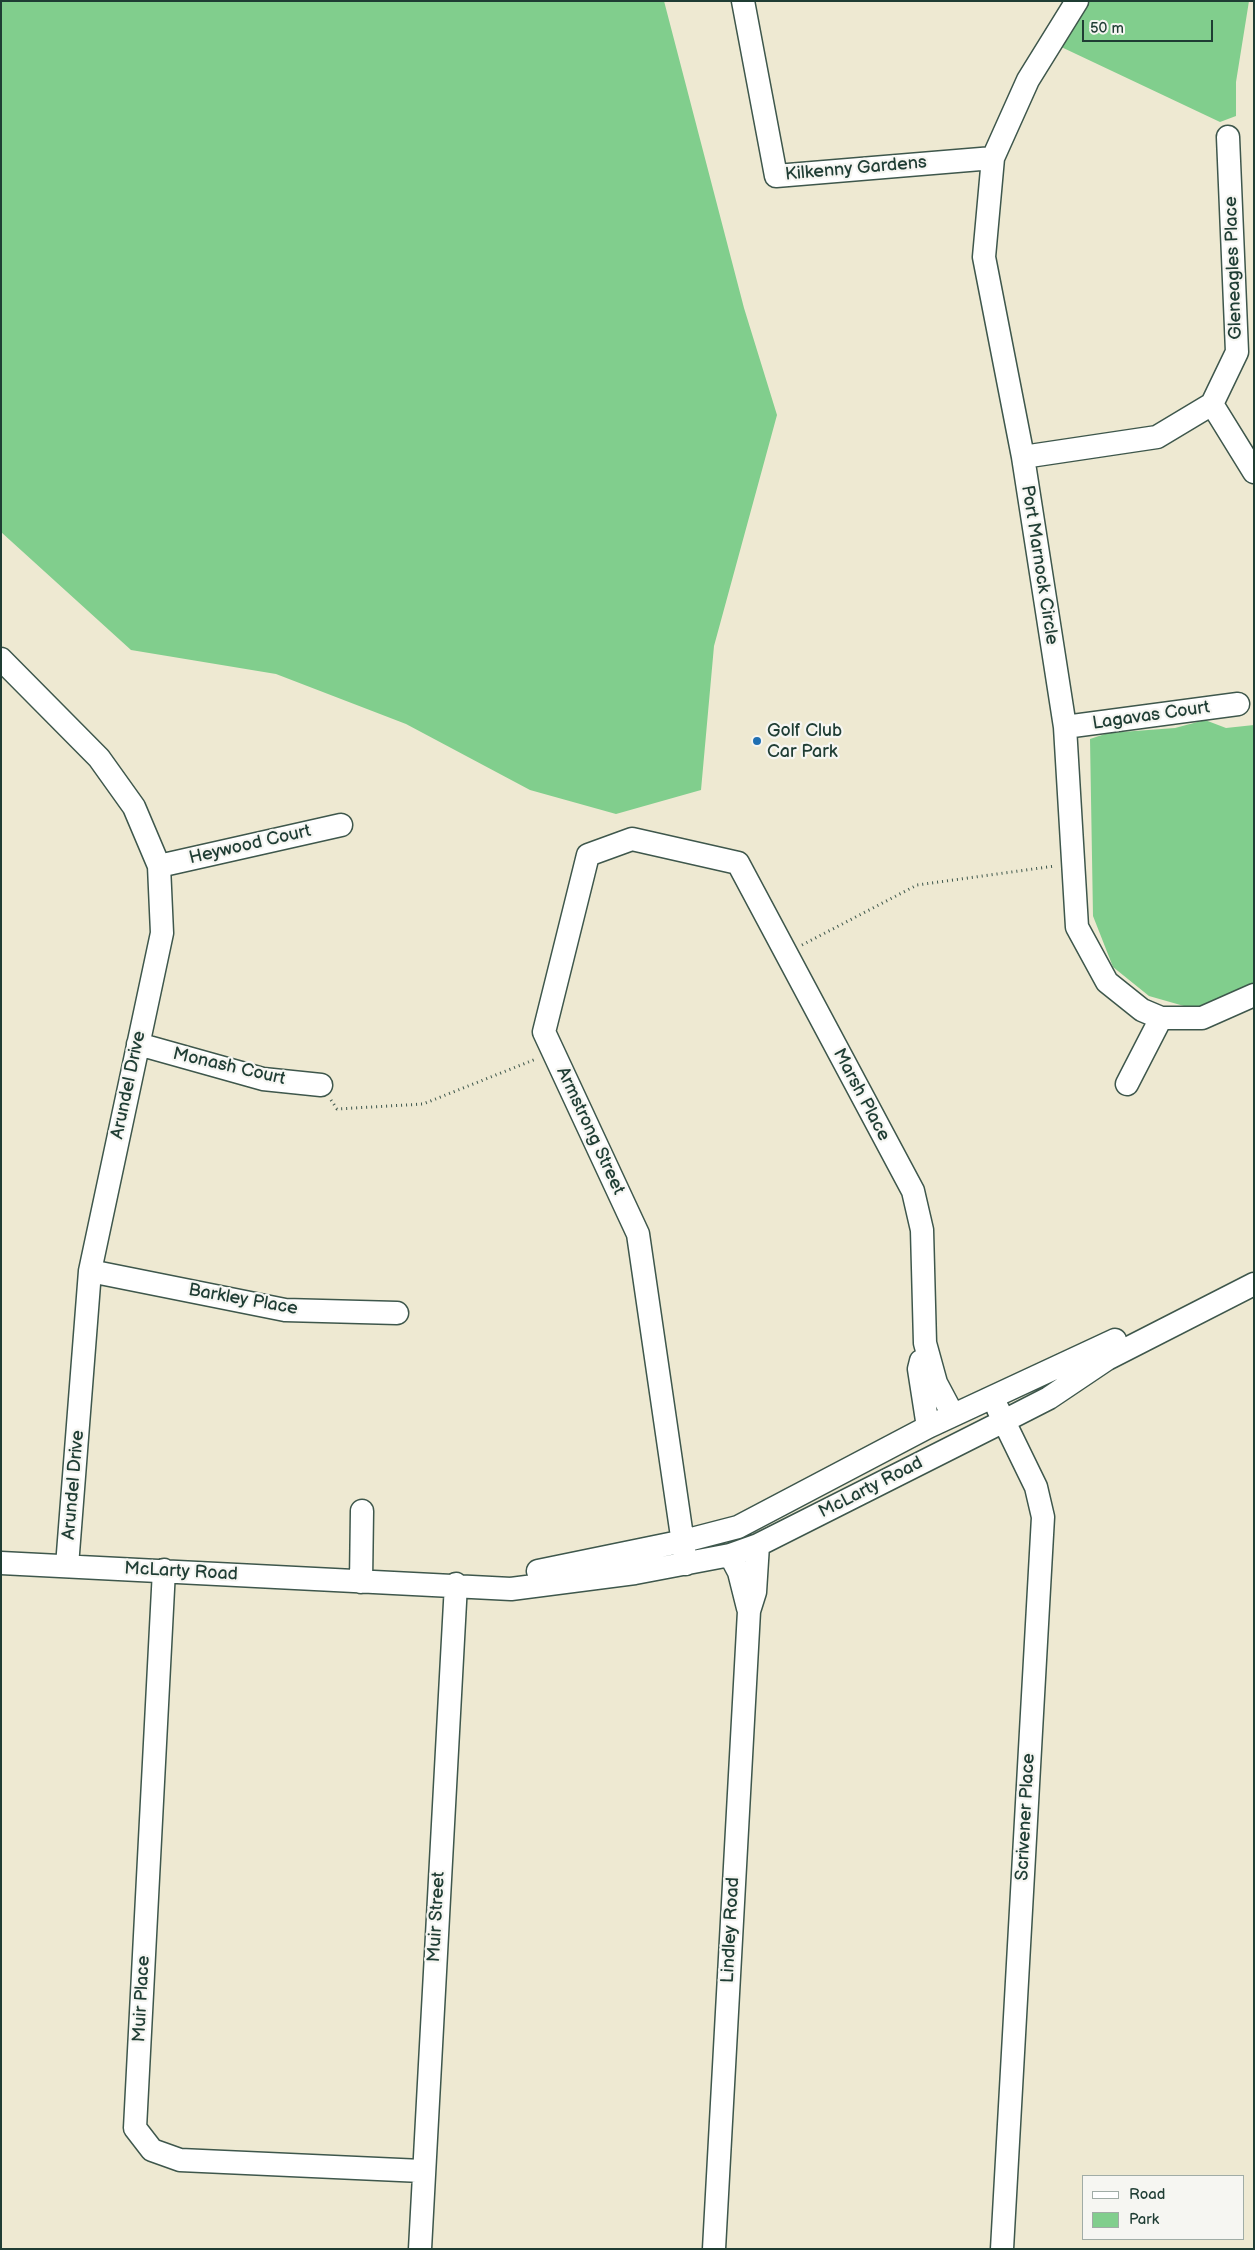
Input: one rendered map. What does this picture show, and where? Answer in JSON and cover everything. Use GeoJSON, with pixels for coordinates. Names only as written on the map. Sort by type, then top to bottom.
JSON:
{"type":"FeatureCollection","features":[{"type":"Feature","properties":{"kind":"street","name":"Kilkenny Gardens"},"geometry":{"type":"LineString","coordinates":[[743,1],[776,176],[993,158]]}},
{"type":"Feature","properties":{"kind":"street","name":"Port Marnock Circle"},"geometry":{"type":"LineString","coordinates":[[1077,1],[1028,80],[993,158],[984,258],[1023,457],[1065,727],[1077,927],[1107,982],[1142,1010],[1161,1018],[1202,1018],[1254,995]]}},
{"type":"Feature","properties":{"kind":"street","name":"Gleneagles Place"},"geometry":{"type":"LineString","coordinates":[[1212,404],[1237,352],[1228,137]]}},
{"type":"Feature","properties":{"kind":"street"},"geometry":{"type":"LineString","coordinates":[[1023,457],[1157,437],[1212,404],[1254,472]]}},
{"type":"Feature","properties":{"kind":"street","name":"Arundel Drive"},"geometry":{"type":"LineString","coordinates":[[1,659],[99,758],[134,807],[160,866],[162,933],[90,1271],[67,1566]]}},
{"type":"Feature","properties":{"kind":"street","name":"Lagavas Court"},"geometry":{"type":"LineString","coordinates":[[1065,727],[1238,704]]}},
{"type":"Feature","properties":{"kind":"street","name":"Heywood Court"},"geometry":{"type":"LineString","coordinates":[[160,866],[340,825]]}},
{"type":"Feature","properties":{"kind":"street","name":"Armstrong Street"},"geometry":{"type":"LineString","coordinates":[[686,1564],[638,1234],[544,1032],[588,855],[632,839],[738,863]]}},
{"type":"Feature","properties":{"kind":"street","name":"Marsh Place"},"geometry":{"type":"LineString","coordinates":[[738,863],[913,1191],[922,1230],[925,1343],[919,1369],[952,1448]]}},
{"type":"Feature","properties":{"kind":"street"},"geometry":{"type":"LineString","coordinates":[[1127,1084],[1161,1018]]}},
{"type":"Feature","properties":{"kind":"street","name":"Monash Court"},"geometry":{"type":"LineString","coordinates":[[138,1044],[263,1079],[321,1086]]}},
{"type":"Feature","properties":{"kind":"street","name":"McLarty Road"},"geometry":{"type":"LineString","coordinates":[[456,1584],[562,1567],[684,1541],[738,1526],[941,1421],[1102,1346],[1254,1270]]}},
{"type":"Feature","properties":{"kind":"street","name":"Barkley Place"},"geometry":{"type":"LineString","coordinates":[[90,1271],[285,1310],[397,1313]]}},
{"type":"Feature","properties":{"kind":"street","name":"McLarty Road"},"geometry":{"type":"LineString","coordinates":[[1,1563],[164,1570],[361,1582],[456,1584],[511,1589],[686,1564],[744,1550],[952,1448],[1048,1398],[1107,1359],[1254,1284]]}},
{"type":"Feature","properties":{"kind":"street","name":"Scrivener Place"},"geometry":{"type":"LineString","coordinates":[[991,1397],[1036,1486],[1043,1517],[1002,2249]]}},
{"type":"Feature","properties":{"kind":"street"},"geometry":{"type":"LineString","coordinates":[[361,1582],[362,1511]]}},
{"type":"Feature","properties":{"kind":"street"},"geometry":{"type":"LineString","coordinates":[[738,1526],[744,1550]]}},
{"type":"Feature","properties":{"kind":"street","name":"Lindley Road"},"geometry":{"type":"LineString","coordinates":[[744,1550],[755,1592],[748,1611]]}},
{"type":"Feature","properties":{"kind":"street","name":"Lindley Road"},"geometry":{"type":"LineString","coordinates":[[714,2249],[748,1611],[739,1572],[744,1550]]}},
{"type":"Feature","properties":{"kind":"street","name":"Muir Place"},"geometry":{"type":"LineString","coordinates":[[164,1570],[135,2128],[152,2150],[180,2160],[422,2171]]}},
{"type":"Feature","properties":{"kind":"street","name":"Muir Street"},"geometry":{"type":"LineString","coordinates":[[420,2249],[422,2171],[456,1584]]}},
{"type":"Feature","properties":{"kind":"path"},"geometry":{"type":"LineString","coordinates":[[786,954],[918,885],[1073,863]]}},
{"type":"Feature","properties":{"kind":"path"},"geometry":{"type":"LineString","coordinates":[[321,1086],[337,1109],[423,1104],[553,1052]]}},
{"type":"Feature","properties":{"kind":"green space"},"geometry":{"type":"Polygon","coordinates":[[[1,1],[664,1],[744,308],[777,415],[714,646],[701,790],[616,814],[530,790],[406,724],[276,674],[131,650],[1,532],[1,1]]]}},
{"type":"Feature","properties":{"kind":"green space"},"geometry":{"type":"Polygon","coordinates":[[[1087,1],[1249,1],[1236,82],[1236,116],[1220,122],[1057,45],[1087,1]]]}},
{"type":"Feature","properties":{"kind":"green space"},"geometry":{"type":"Polygon","coordinates":[[[1205,720],[1226,728],[1254,725],[1254,985],[1220,1005],[1191,1008],[1149,996],[1113,967],[1093,916],[1090,739],[1108,733],[1175,728],[1205,720]]]}},
{"type":"Feature","properties":{"kind":"place","name":"Golf Club Car Park"},"geometry":{"type":"Point","coordinates":[757,741]}}]}
